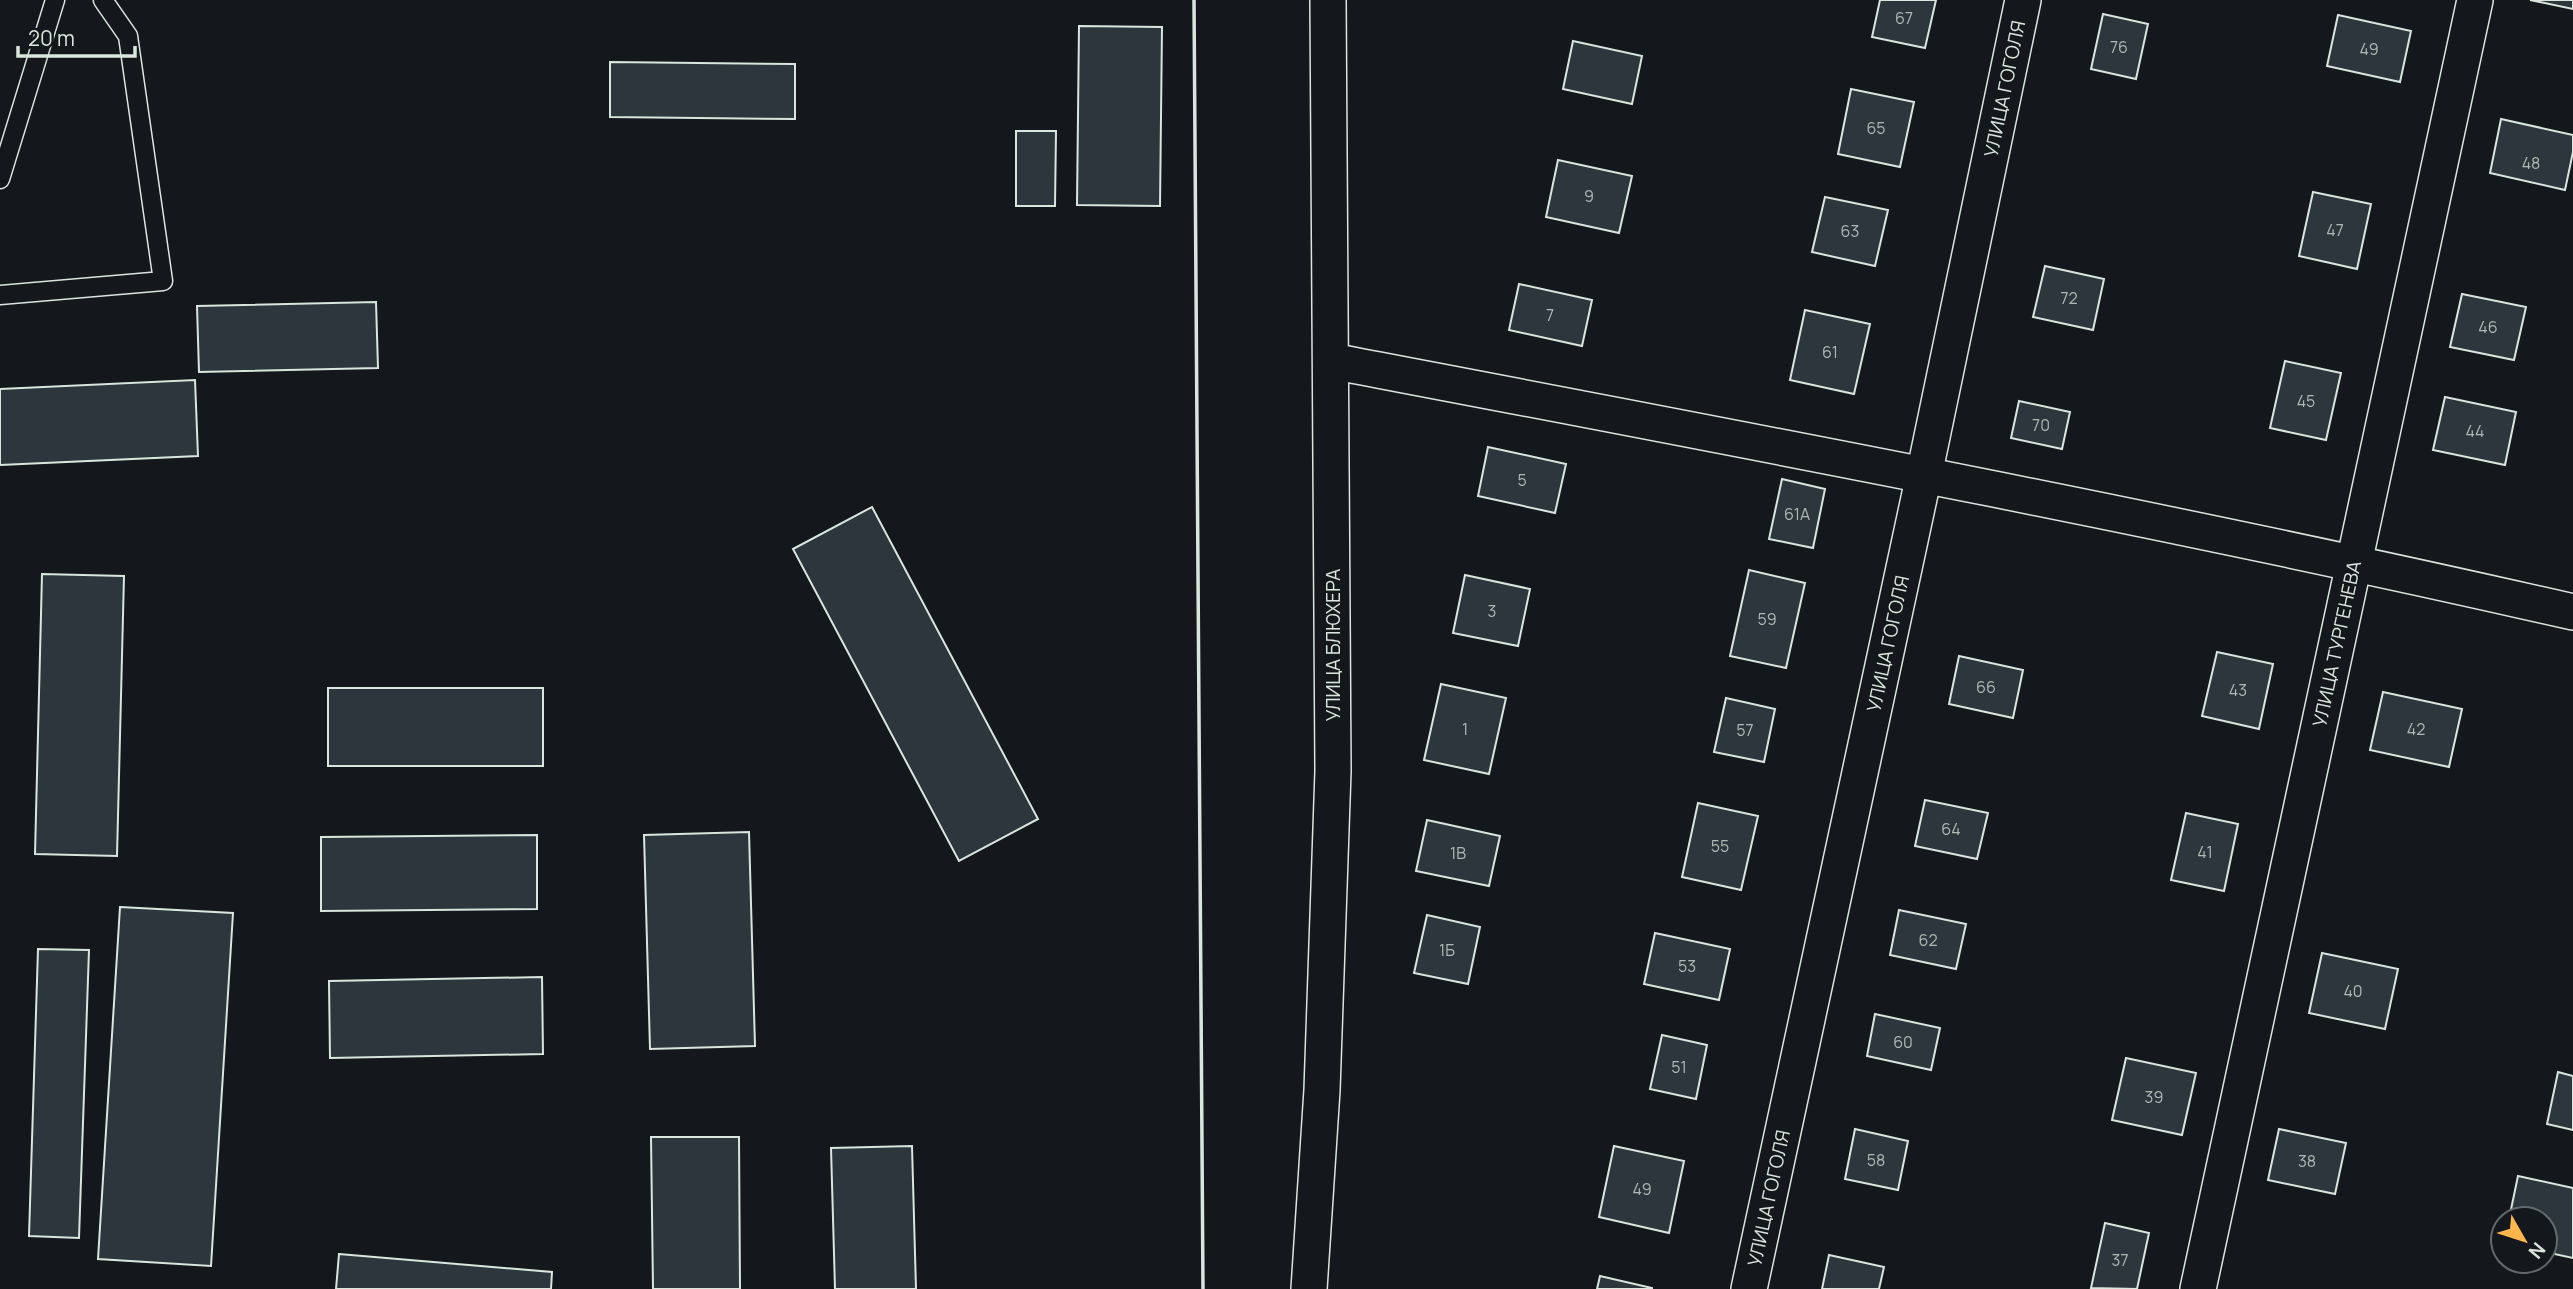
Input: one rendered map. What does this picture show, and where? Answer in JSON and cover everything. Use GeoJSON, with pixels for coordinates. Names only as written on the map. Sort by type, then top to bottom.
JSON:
{"type":"FeatureCollection","features":[{"type":"Feature","properties":{"kind":"street","name":"УЛИЦА БЛЮХЕРА"},"geometry":{"type":"LineString","coordinates":[[1308,1289],[1322,1090],[1333,771],[1328,0]]}},
{"type":"Feature","properties":{"kind":"street","name":"УЛИЦА ГОГОЛЯ"},"geometry":{"type":"LineString","coordinates":[[1749,1289],[2023,0]]}},
{"type":"Feature","properties":{"kind":"street","name":"УЛИЦА ТУРГЕНЕВА"},"geometry":{"type":"LineString","coordinates":[[2198,1289],[2474,0]]}},
{"type":"Feature","properties":{"kind":"street"},"geometry":{"type":"LineString","coordinates":[[1331,361],[1924,475],[2353,562],[2573,612]]}},
{"type":"Feature","properties":{"kind":"lane"},"geometry":{"type":"LineString","coordinates":[[0,179],[55,0]]}},
{"type":"Feature","properties":{"kind":"lane"},"geometry":{"type":"LineString","coordinates":[[0,295],[163,281],[128,36],[103,0]]}},
{"type":"Feature","properties":{"kind":"building"},"geometry":{"type":"Polygon","coordinates":[[[1880,0],[1936,0],[1925,48],[1872,37],[1880,0]]]}},
{"type":"Feature","properties":{"kind":"building"},"geometry":{"type":"Polygon","coordinates":[[[2530,0],[2573,0],[2573,9],[2530,0]]]}},
{"type":"Feature","properties":{"kind":"building"},"geometry":{"type":"Polygon","coordinates":[[[2103,14],[2148,24],[2136,79],[2091,69],[2103,14]]]}},
{"type":"Feature","properties":{"kind":"building"},"geometry":{"type":"Polygon","coordinates":[[[2338,15],[2411,31],[2400,82],[2327,66],[2338,15]]]}},
{"type":"Feature","properties":{"kind":"building"},"geometry":{"type":"Polygon","coordinates":[[[1079,26],[1162,27],[1160,206],[1077,205],[1079,26]]]}},
{"type":"Feature","properties":{"kind":"building"},"geometry":{"type":"Polygon","coordinates":[[[1573,41],[1642,56],[1632,104],[1563,89],[1573,41]]]}},
{"type":"Feature","properties":{"kind":"building"},"geometry":{"type":"Polygon","coordinates":[[[610,62],[795,64],[795,119],[610,117],[610,62]]]}},
{"type":"Feature","properties":{"kind":"building"},"geometry":{"type":"Polygon","coordinates":[[[1851,89],[1914,102],[1900,167],[1838,154],[1851,89]]]}},
{"type":"Feature","properties":{"kind":"building"},"geometry":{"type":"Polygon","coordinates":[[[2501,119],[2573,135],[2573,152],[2565,190],[2490,173],[2501,119]]]}},
{"type":"Feature","properties":{"kind":"building"},"geometry":{"type":"Polygon","coordinates":[[[1016,131],[1056,131],[1055,206],[1016,206],[1016,131]]]}},
{"type":"Feature","properties":{"kind":"building"},"geometry":{"type":"Polygon","coordinates":[[[1558,160],[1632,176],[1619,233],[1546,217],[1558,160]]]}},
{"type":"Feature","properties":{"kind":"building"},"geometry":{"type":"Polygon","coordinates":[[[2313,192],[2371,204],[2357,269],[2299,256],[2313,192]]]}},
{"type":"Feature","properties":{"kind":"building"},"geometry":{"type":"Polygon","coordinates":[[[1825,197],[1888,210],[1875,266],[1812,252],[1825,197]]]}},
{"type":"Feature","properties":{"kind":"building"},"geometry":{"type":"Polygon","coordinates":[[[2045,266],[2104,279],[2093,330],[2033,317],[2045,266]]]}},
{"type":"Feature","properties":{"kind":"building"},"geometry":{"type":"Polygon","coordinates":[[[1519,284],[1592,300],[1582,346],[1509,330],[1519,284]]]}},
{"type":"Feature","properties":{"kind":"building"},"geometry":{"type":"Polygon","coordinates":[[[2462,294],[2526,307],[2514,360],[2450,347],[2462,294]]]}},
{"type":"Feature","properties":{"kind":"building"},"geometry":{"type":"Polygon","coordinates":[[[376,302],[378,368],[199,372],[197,306],[376,302]]]}},
{"type":"Feature","properties":{"kind":"building"},"geometry":{"type":"Polygon","coordinates":[[[1805,310],[1870,324],[1854,394],[1790,380],[1805,310]]]}},
{"type":"Feature","properties":{"kind":"building"},"geometry":{"type":"Polygon","coordinates":[[[2285,361],[2341,373],[2326,440],[2270,428],[2285,361]]]}},
{"type":"Feature","properties":{"kind":"building"},"geometry":{"type":"Polygon","coordinates":[[[195,380],[198,456],[0,465],[0,389],[195,380]]]}},
{"type":"Feature","properties":{"kind":"building"},"geometry":{"type":"Polygon","coordinates":[[[2445,397],[2516,412],[2505,465],[2433,450],[2445,397]]]}},
{"type":"Feature","properties":{"kind":"building"},"geometry":{"type":"Polygon","coordinates":[[[2019,401],[2070,412],[2062,449],[2011,438],[2019,401]]]}},
{"type":"Feature","properties":{"kind":"building"},"geometry":{"type":"Polygon","coordinates":[[[1488,447],[1566,464],[1555,513],[1478,496],[1488,447]]]}},
{"type":"Feature","properties":{"kind":"building"},"geometry":{"type":"Polygon","coordinates":[[[1782,479],[1825,489],[1813,548],[1769,539],[1782,479]]]}},
{"type":"Feature","properties":{"kind":"building"},"geometry":{"type":"Polygon","coordinates":[[[872,507],[1038,819],[959,861],[793,549],[872,507]]]}},
{"type":"Feature","properties":{"kind":"building"},"geometry":{"type":"Polygon","coordinates":[[[1749,570],[1805,583],[1786,668],[1730,656],[1749,570]]]}},
{"type":"Feature","properties":{"kind":"building"},"geometry":{"type":"Polygon","coordinates":[[[42,574],[124,576],[117,856],[35,854],[42,574]]]}},
{"type":"Feature","properties":{"kind":"building"},"geometry":{"type":"Polygon","coordinates":[[[1465,575],[1530,589],[1518,646],[1453,633],[1465,575]]]}},
{"type":"Feature","properties":{"kind":"building"},"geometry":{"type":"Polygon","coordinates":[[[2217,652],[2273,664],[2259,729],[2202,716],[2217,652]]]}},
{"type":"Feature","properties":{"kind":"building"},"geometry":{"type":"Polygon","coordinates":[[[1959,656],[2023,670],[2013,718],[1949,704],[1959,656]]]}},
{"type":"Feature","properties":{"kind":"building"},"geometry":{"type":"Polygon","coordinates":[[[1441,684],[1506,698],[1489,774],[1424,760],[1441,684]]]}},
{"type":"Feature","properties":{"kind":"building"},"geometry":{"type":"Polygon","coordinates":[[[328,688],[543,688],[543,766],[328,766],[328,688]]]}},
{"type":"Feature","properties":{"kind":"building"},"geometry":{"type":"Polygon","coordinates":[[[2383,692],[2462,709],[2449,767],[2370,750],[2383,692]]]}},
{"type":"Feature","properties":{"kind":"building"},"geometry":{"type":"Polygon","coordinates":[[[1726,698],[1775,709],[1764,762],[1714,752],[1726,698]]]}},
{"type":"Feature","properties":{"kind":"building"},"geometry":{"type":"Polygon","coordinates":[[[1925,800],[1988,813],[1977,859],[1915,846],[1925,800]]]}},
{"type":"Feature","properties":{"kind":"building"},"geometry":{"type":"Polygon","coordinates":[[[1698,803],[1758,816],[1741,890],[1682,877],[1698,803]]]}},
{"type":"Feature","properties":{"kind":"building"},"geometry":{"type":"Polygon","coordinates":[[[2186,813],[2238,824],[2224,891],[2171,880],[2186,813]]]}},
{"type":"Feature","properties":{"kind":"building"},"geometry":{"type":"Polygon","coordinates":[[[1427,820],[1500,836],[1489,886],[1416,871],[1427,820]]]}},
{"type":"Feature","properties":{"kind":"building"},"geometry":{"type":"Polygon","coordinates":[[[749,832],[755,1046],[650,1049],[644,835],[749,832]]]}},
{"type":"Feature","properties":{"kind":"building"},"geometry":{"type":"Polygon","coordinates":[[[537,835],[537,909],[321,911],[321,837],[537,835]]]}},
{"type":"Feature","properties":{"kind":"building"},"geometry":{"type":"Polygon","coordinates":[[[120,907],[233,913],[211,1266],[98,1259],[120,907]]]}},
{"type":"Feature","properties":{"kind":"building"},"geometry":{"type":"Polygon","coordinates":[[[1899,910],[1966,924],[1956,969],[1890,955],[1899,910]]]}},
{"type":"Feature","properties":{"kind":"building"},"geometry":{"type":"Polygon","coordinates":[[[1427,915],[1480,927],[1468,984],[1414,973],[1427,915]]]}},
{"type":"Feature","properties":{"kind":"building"},"geometry":{"type":"Polygon","coordinates":[[[1655,933],[1730,949],[1719,1000],[1644,984],[1655,933]]]}},
{"type":"Feature","properties":{"kind":"building"},"geometry":{"type":"Polygon","coordinates":[[[38,949],[89,950],[79,1238],[29,1236],[38,949]]]}},
{"type":"Feature","properties":{"kind":"building"},"geometry":{"type":"Polygon","coordinates":[[[2322,953],[2398,969],[2385,1029],[2309,1013],[2322,953]]]}},
{"type":"Feature","properties":{"kind":"building"},"geometry":{"type":"Polygon","coordinates":[[[542,977],[543,1054],[330,1058],[329,981],[542,977]]]}},
{"type":"Feature","properties":{"kind":"building"},"geometry":{"type":"Polygon","coordinates":[[[1875,1014],[1940,1028],[1931,1070],[1867,1056],[1875,1014]]]}},
{"type":"Feature","properties":{"kind":"building"},"geometry":{"type":"Polygon","coordinates":[[[1662,1035],[1707,1045],[1696,1099],[1650,1089],[1662,1035]]]}},
{"type":"Feature","properties":{"kind":"building"},"geometry":{"type":"Polygon","coordinates":[[[2126,1058],[2196,1073],[2182,1135],[2112,1120],[2126,1058]]]}},
{"type":"Feature","properties":{"kind":"building"},"geometry":{"type":"Polygon","coordinates":[[[2558,1072],[2573,1076],[2573,1130],[2547,1124],[2558,1072]]]}},
{"type":"Feature","properties":{"kind":"building"},"geometry":{"type":"Polygon","coordinates":[[[1855,1129],[1908,1141],[1898,1190],[1845,1179],[1855,1129]]]}},
{"type":"Feature","properties":{"kind":"building"},"geometry":{"type":"Polygon","coordinates":[[[2279,1129],[2346,1143],[2335,1194],[2268,1180],[2279,1129]]]}},
{"type":"Feature","properties":{"kind":"building"},"geometry":{"type":"Polygon","coordinates":[[[651,1137],[739,1137],[740,1289],[653,1289],[651,1137]]]}},
{"type":"Feature","properties":{"kind":"building"},"geometry":{"type":"Polygon","coordinates":[[[912,1146],[916,1289],[835,1289],[831,1148],[912,1146]]]}},
{"type":"Feature","properties":{"kind":"building"},"geometry":{"type":"Polygon","coordinates":[[[1614,1146],[1684,1161],[1669,1233],[1599,1217],[1614,1146]]]}},
{"type":"Feature","properties":{"kind":"building"},"geometry":{"type":"Polygon","coordinates":[[[2518,1176],[2573,1188],[2573,1258],[2559,1255],[2559,1205],[2512,1205],[2518,1176]]]}},
{"type":"Feature","properties":{"kind":"building"},"geometry":{"type":"Polygon","coordinates":[[[2105,1223],[2149,1233],[2137,1289],[2091,1288],[2105,1223]]]}},
{"type":"Feature","properties":{"kind":"building"},"geometry":{"type":"Polygon","coordinates":[[[339,1254],[552,1272],[551,1289],[336,1289],[339,1254]]]}},
{"type":"Feature","properties":{"kind":"building"},"geometry":{"type":"Polygon","coordinates":[[[1829,1255],[1884,1267],[1879,1289],[1822,1289],[1829,1255]]]}},
{"type":"Feature","properties":{"kind":"building"},"geometry":{"type":"Polygon","coordinates":[[[1600,1276],[1652,1288],[1652,1289],[1597,1289],[1600,1276]]]}},
{"type":"Feature","properties":{"kind":"wall"},"geometry":{"type":"LineString","coordinates":[[1194,0],[1203,1289]]}}]}
